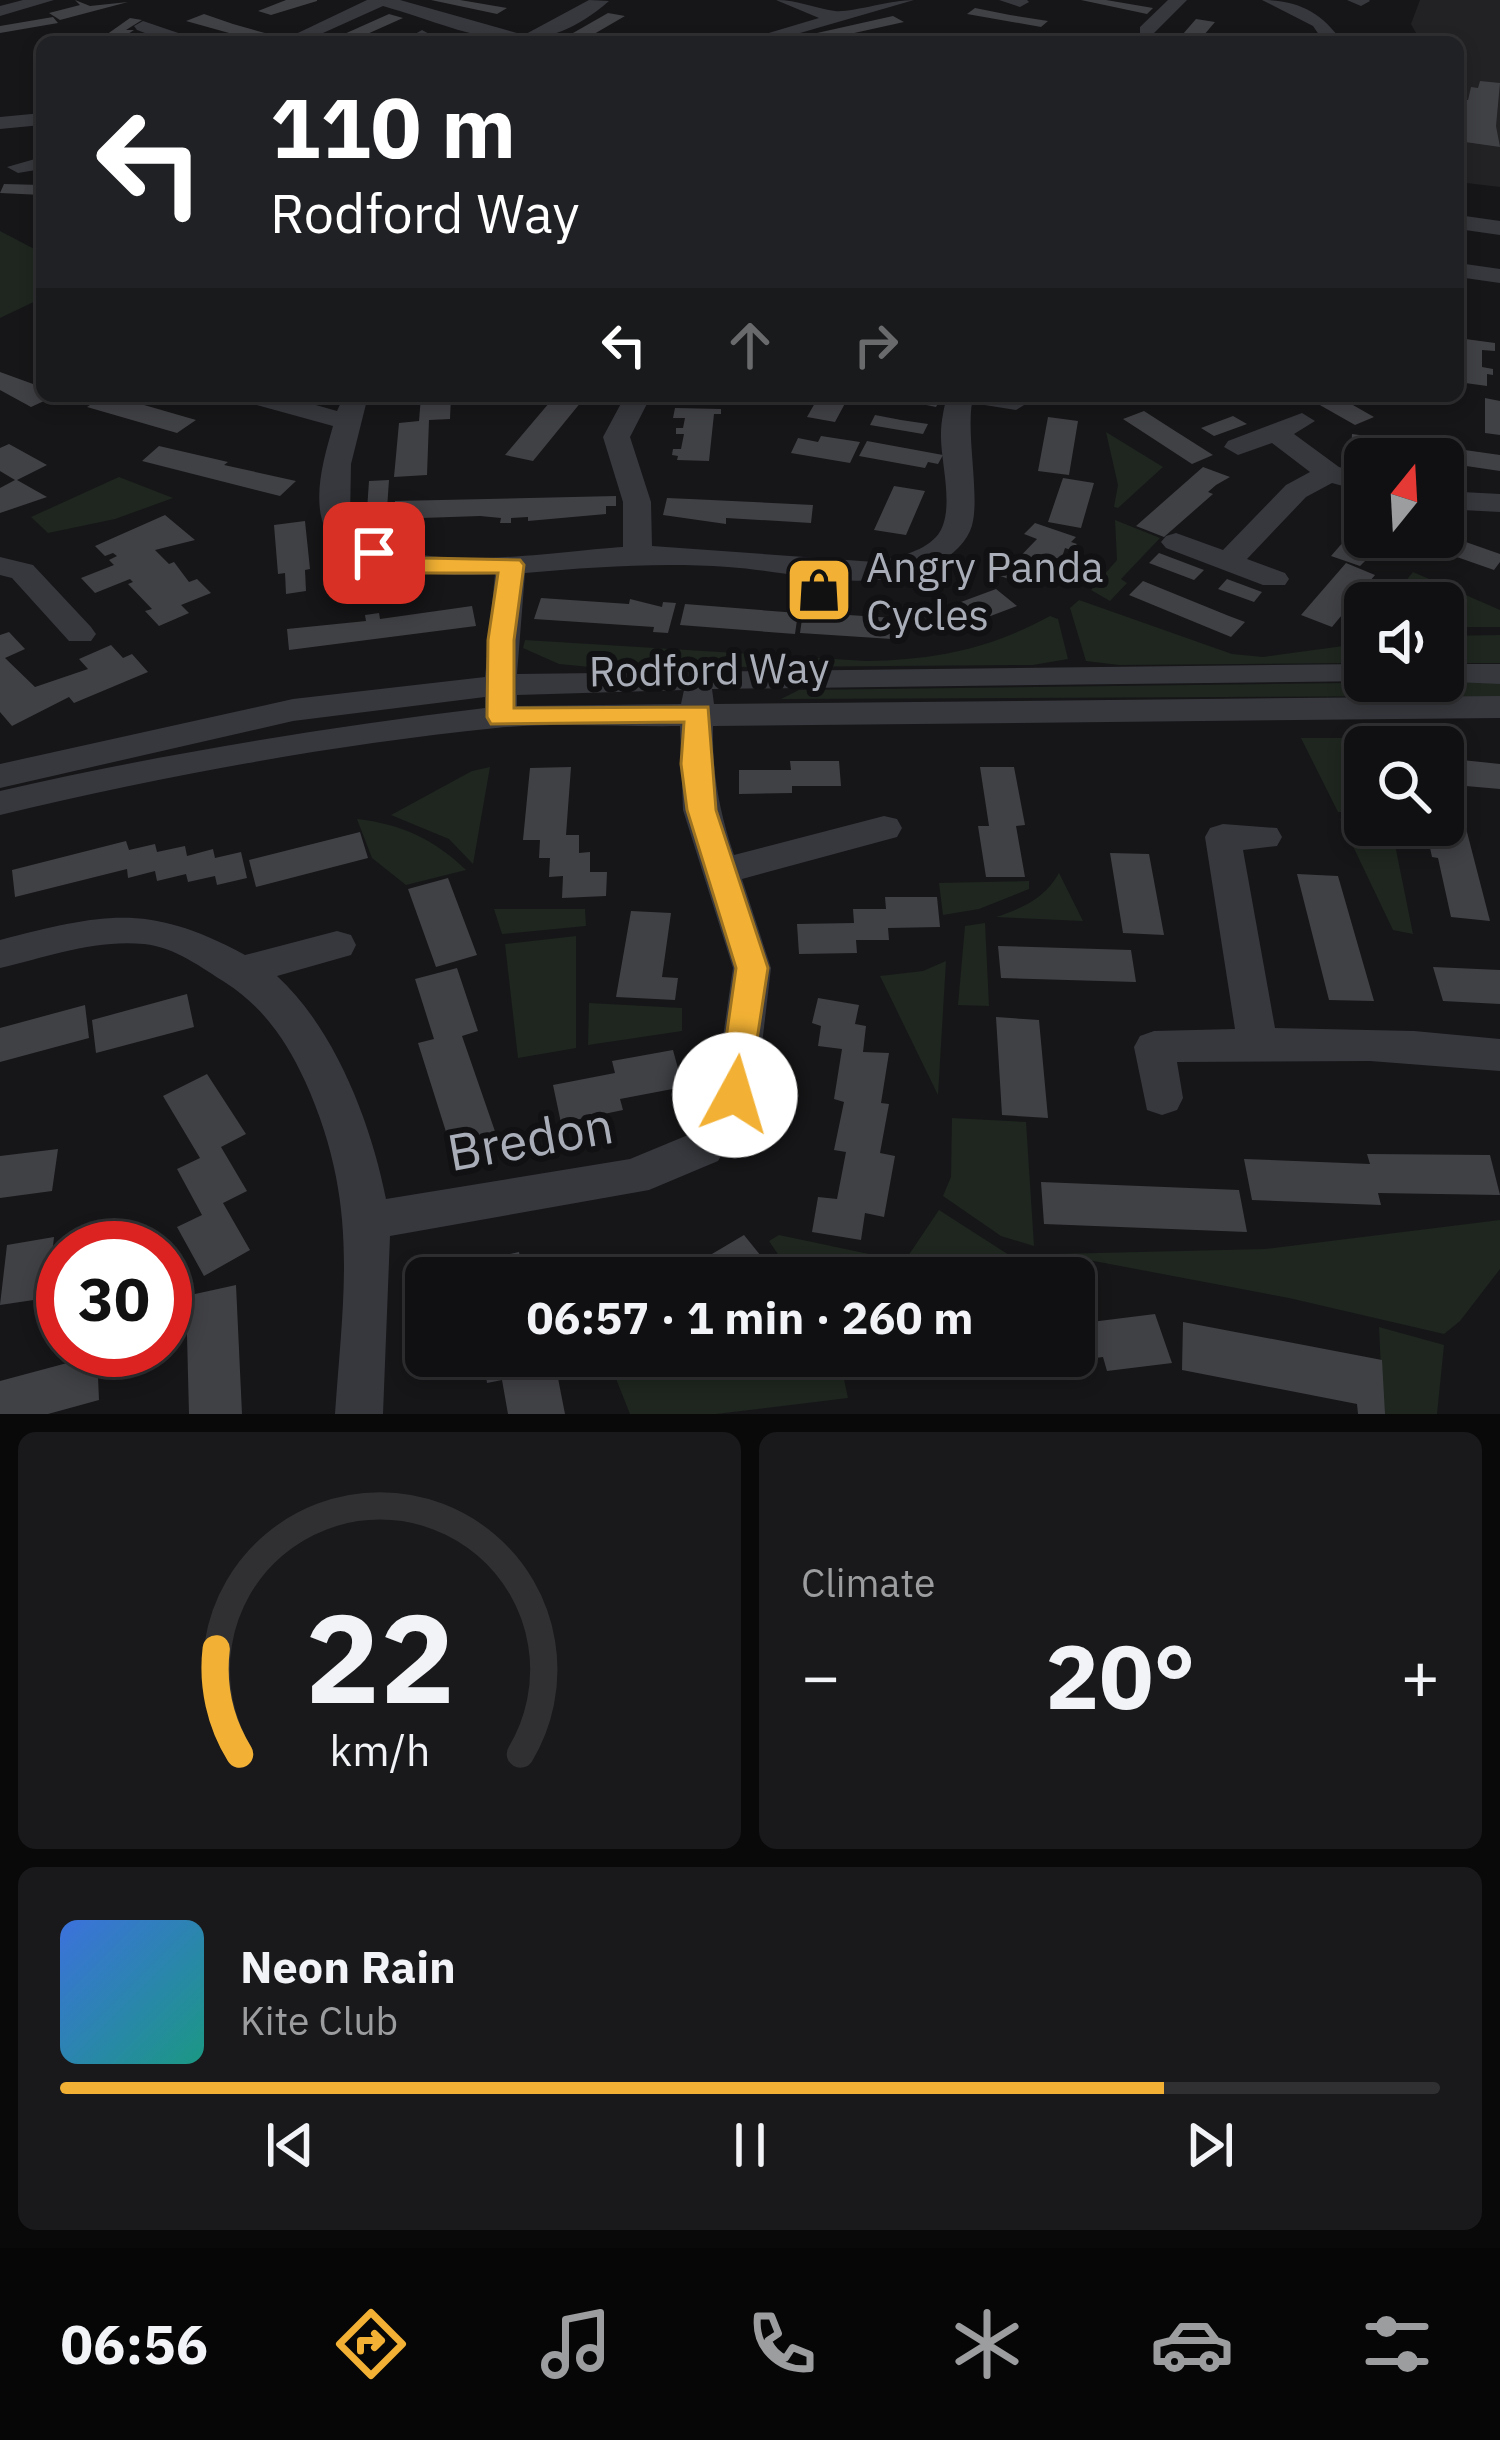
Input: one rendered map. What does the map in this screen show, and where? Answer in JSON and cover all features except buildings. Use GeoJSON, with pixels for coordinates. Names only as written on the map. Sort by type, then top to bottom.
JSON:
{"type":"FeatureCollection","features":[{"type":"Feature","properties":{"kind":"street"},"geometry":{"type":"LineString","coordinates":[[0,10],[45,0]]}},
{"type":"Feature","properties":{"kind":"street"},"geometry":{"type":"LineString","coordinates":[[302,36],[381,0],[507,36]]}},
{"type":"Feature","properties":{"kind":"street"},"geometry":{"type":"LineString","coordinates":[[785,0],[834,17]]}},
{"type":"Feature","properties":{"kind":"street"},"geometry":{"type":"LineString","coordinates":[[769,36],[905,0]]}},
{"type":"Feature","properties":{"kind":"street"},"geometry":{"type":"LineString","coordinates":[[1146,31],[1178,0]]}},
{"type":"Feature","properties":{"kind":"street"},"geometry":{"type":"LineString","coordinates":[[1271,0],[1320,22],[1329,36]]}},
{"type":"Feature","properties":{"kind":"street"},"geometry":{"type":"LineString","coordinates":[[539,36],[600,1]]}},
{"type":"Feature","properties":{"kind":"street"},"geometry":{"type":"LineString","coordinates":[[143,26],[164,36]]}},
{"type":"Feature","properties":{"kind":"street"},"geometry":{"type":"LineString","coordinates":[[0,123],[36,120]]}},
{"type":"Feature","properties":{"kind":"street"},"geometry":{"type":"LineString","coordinates":[[1464,223],[1500,228]]}},
{"type":"Feature","properties":{"kind":"street"},"geometry":{"type":"LineString","coordinates":[[1464,271],[1500,276]]}},
{"type":"Feature","properties":{"kind":"street"},"geometry":{"type":"LineString","coordinates":[[299,402],[350,409],[334,508],[341,531],[374,553],[424,565],[512,565],[637,554],[874,571],[912,565],[935,554],[952,539],[961,521],[952,425],[958,402]]}},
{"type":"Feature","properties":{"kind":"street"},"geometry":{"type":"LineString","coordinates":[[635,402],[616,434],[615,452],[635,493],[637,554]]}},
{"type":"Feature","properties":{"kind":"street"},"geometry":{"type":"LineString","coordinates":[[1238,447],[1289,427],[1329,473],[1344,478]]}},
{"type":"Feature","properties":{"kind":"street"},"geometry":{"type":"LineString","coordinates":[[1228,562],[1295,491],[1329,473]]}},
{"type":"Feature","properties":{"kind":"street"},"geometry":{"type":"LineString","coordinates":[[1464,501],[1500,503]]}},
{"type":"Feature","properties":{"kind":"street"},"geometry":{"type":"LineString","coordinates":[[1176,542],[1274,579]]}},
{"type":"Feature","properties":{"kind":"street"},"geometry":{"type":"LineString","coordinates":[[501,701],[501,640],[512,565]]}},
{"type":"Feature","properties":{"kind":"street"},"geometry":{"type":"LineString","coordinates":[[0,566],[22,571],[80,634]]}},
{"type":"Feature","properties":{"kind":"street"},"geometry":{"type":"LineString","coordinates":[[1464,674],[1500,674]]}},
{"type":"Feature","properties":{"kind":"street","name":"Rodford Way"},"geometry":{"type":"LineString","coordinates":[[0,776],[293,710],[1344,675]]}},
{"type":"Feature","properties":{"kind":"street","name":"Rodford Way"},"geometry":{"type":"LineString","coordinates":[[698,696],[1500,707]]}},
{"type":"Feature","properties":{"kind":"street","name":"Bredon"},"geometry":{"type":"LineString","coordinates":[[368,1221],[634,1177],[703,1148],[735,1095],[752,968],[719,872],[698,787],[698,696]]}},
{"type":"Feature","properties":{"kind":"street","name":"Rodford Way"},"geometry":{"type":"LineString","coordinates":[[0,803],[144,769],[501,701]]}},
{"type":"Feature","properties":{"kind":"street"},"geometry":{"type":"LineString","coordinates":[[719,872],[884,828]]}},
{"type":"Feature","properties":{"kind":"street"},"geometry":{"type":"LineString","coordinates":[[1258,1044],[1223,836],[1264,837]]}},
{"type":"Feature","properties":{"kind":"street"},"geometry":{"type":"LineString","coordinates":[[0,954],[78,934],[146,930],[203,950],[271,993],[312,1059],[345,1126],[368,1221],[359,1414]]}},
{"type":"Feature","properties":{"kind":"street"},"geometry":{"type":"LineString","coordinates":[[237,971],[337,945]]}},
{"type":"Feature","properties":{"kind":"street"},"geometry":{"type":"LineString","coordinates":[[1162,1098],[1154,1047],[1258,1044],[1455,1049],[1500,1055]]}},
{"type":"Feature","properties":{"kind":"shaded area"},"geometry":{"type":"Polygon","coordinates":[[[1420,0],[1500,0],[1500,187],[1464,183],[1464,36],[1418,36],[1411,24],[1420,0]]]}},
{"type":"Feature","properties":{"kind":"shaded area"},"geometry":{"type":"Polygon","coordinates":[[[0,231],[36,250],[36,301],[0,318],[0,231]]]}},
{"type":"Feature","properties":{"kind":"shaded area"},"geometry":{"type":"Polygon","coordinates":[[[1106,432],[1163,467],[1118,508],[1114,507],[1118,485],[1106,432]]]}},
{"type":"Feature","properties":{"kind":"shaded area"},"geometry":{"type":"Polygon","coordinates":[[[119,477],[173,498],[115,519],[48,533],[31,517],[119,477]]]}},
{"type":"Feature","properties":{"kind":"shaded area"},"geometry":{"type":"Polygon","coordinates":[[[1115,520],[1160,538],[1121,579],[1127,583],[1110,601],[1091,590],[1117,560],[1115,520]]]}},
{"type":"Feature","properties":{"kind":"shaded area"},"geometry":{"type":"Polygon","coordinates":[[[1413,572],[1436,582],[1405,582],[1413,572]]]}},
{"type":"Feature","properties":{"kind":"shaded area"},"geometry":{"type":"Polygon","coordinates":[[[1464,594],[1500,610],[1500,627],[1464,627],[1464,594]]]}},
{"type":"Feature","properties":{"kind":"shaded area"},"geometry":{"type":"Polygon","coordinates":[[[1079,600],[1232,654],[1263,657],[1344,646],[1344,663],[1119,665],[1086,661],[1070,608],[1079,600]]]}},
{"type":"Feature","properties":{"kind":"shaded area"},"geometry":{"type":"Polygon","coordinates":[[[1050,616],[1058,619],[1068,659],[1033,665],[601,668],[559,664],[523,648],[525,640],[891,660],[983,644],[1050,616]]]}},
{"type":"Feature","properties":{"kind":"shaded area"},"geometry":{"type":"Polygon","coordinates":[[[1500,635],[1500,663],[1464,663],[1464,636],[1500,635]]]}},
{"type":"Feature","properties":{"kind":"shaded area"},"geometry":{"type":"Polygon","coordinates":[[[1464,681],[1500,681],[1500,702],[1464,698],[1464,681]]]}},
{"type":"Feature","properties":{"kind":"shaded area"},"geometry":{"type":"Polygon","coordinates":[[[1344,683],[1344,696],[781,699],[799,690],[1344,683]]]}},
{"type":"Feature","properties":{"kind":"shaded area"},"geometry":{"type":"Polygon","coordinates":[[[1301,738],[1344,738],[1344,812],[1338,812],[1301,738]]]}},
{"type":"Feature","properties":{"kind":"shaded area"},"geometry":{"type":"Polygon","coordinates":[[[490,767],[473,864],[449,839],[391,815],[472,771],[490,767]]]}},
{"type":"Feature","properties":{"kind":"shaded area"},"geometry":{"type":"Polygon","coordinates":[[[357,819],[416,835],[466,870],[406,885],[372,858],[357,819]]]}},
{"type":"Feature","properties":{"kind":"shaded area"},"geometry":{"type":"Polygon","coordinates":[[[1353,846],[1395,846],[1413,934],[1393,930],[1353,846]]]}},
{"type":"Feature","properties":{"kind":"shaded area"},"geometry":{"type":"Polygon","coordinates":[[[1059,873],[1083,921],[996,917],[1032,901],[1059,873]]]}},
{"type":"Feature","properties":{"kind":"shaded area"},"geometry":{"type":"Polygon","coordinates":[[[1029,881],[1029,889],[979,909],[943,915],[939,883],[1029,881]]]}},
{"type":"Feature","properties":{"kind":"shaded area"},"geometry":{"type":"Polygon","coordinates":[[[494,909],[585,909],[586,926],[502,934],[494,909]]]}},
{"type":"Feature","properties":{"kind":"shaded area"},"geometry":{"type":"Polygon","coordinates":[[[985,923],[989,1006],[958,1005],[965,926],[985,923]]]}},
{"type":"Feature","properties":{"kind":"shaded area"},"geometry":{"type":"Polygon","coordinates":[[[576,936],[576,1048],[518,1058],[505,944],[576,936]]]}},
{"type":"Feature","properties":{"kind":"shaded area"},"geometry":{"type":"Polygon","coordinates":[[[946,961],[938,1095],[880,976],[923,971],[946,961]]]}},
{"type":"Feature","properties":{"kind":"shaded area"},"geometry":{"type":"Polygon","coordinates":[[[589,1003],[682,1008],[682,1031],[588,1045],[589,1003]]]}},
{"type":"Feature","properties":{"kind":"shaded area"},"geometry":{"type":"Polygon","coordinates":[[[952,1118],[1026,1122],[1034,1246],[1001,1236],[943,1196],[951,1177],[952,1118]]]}},
{"type":"Feature","properties":{"kind":"shaded area"},"geometry":{"type":"Polygon","coordinates":[[[939,1210],[1009,1255],[958,1257],[907,1257],[939,1210]]]}},
{"type":"Feature","properties":{"kind":"shaded area"},"geometry":{"type":"Polygon","coordinates":[[[1500,1220],[1500,1269],[1460,1321],[1444,1334],[1095,1261],[1095,1257],[1057,1254],[1265,1249],[1500,1220]]]}},
{"type":"Feature","properties":{"kind":"shaded area"},"geometry":{"type":"Polygon","coordinates":[[[779,1235],[883,1257],[780,1257],[769,1241],[779,1235]]]}},
{"type":"Feature","properties":{"kind":"shaded area"},"geometry":{"type":"Polygon","coordinates":[[[1379,1327],[1444,1345],[1437,1414],[1383,1414],[1379,1327]]]}},
{"type":"Feature","properties":{"kind":"shaded area"},"geometry":{"type":"Polygon","coordinates":[[[615,1377],[844,1377],[848,1398],[716,1414],[630,1414],[615,1377]]]}},
{"type":"Feature","properties":{"kind":"place","name":"Angry Panda Cycles"},"geometry":{"type":"Point","coordinates":[819,590]}},
{"type":"Feature","properties":{"kind":"route"},"geometry":{"type":"LineString","coordinates":[[374,553],[424,565],[512,565],[501,640],[501,717],[698,713],[695,764],[701,810],[752,968],[735,1095]]}}]}
